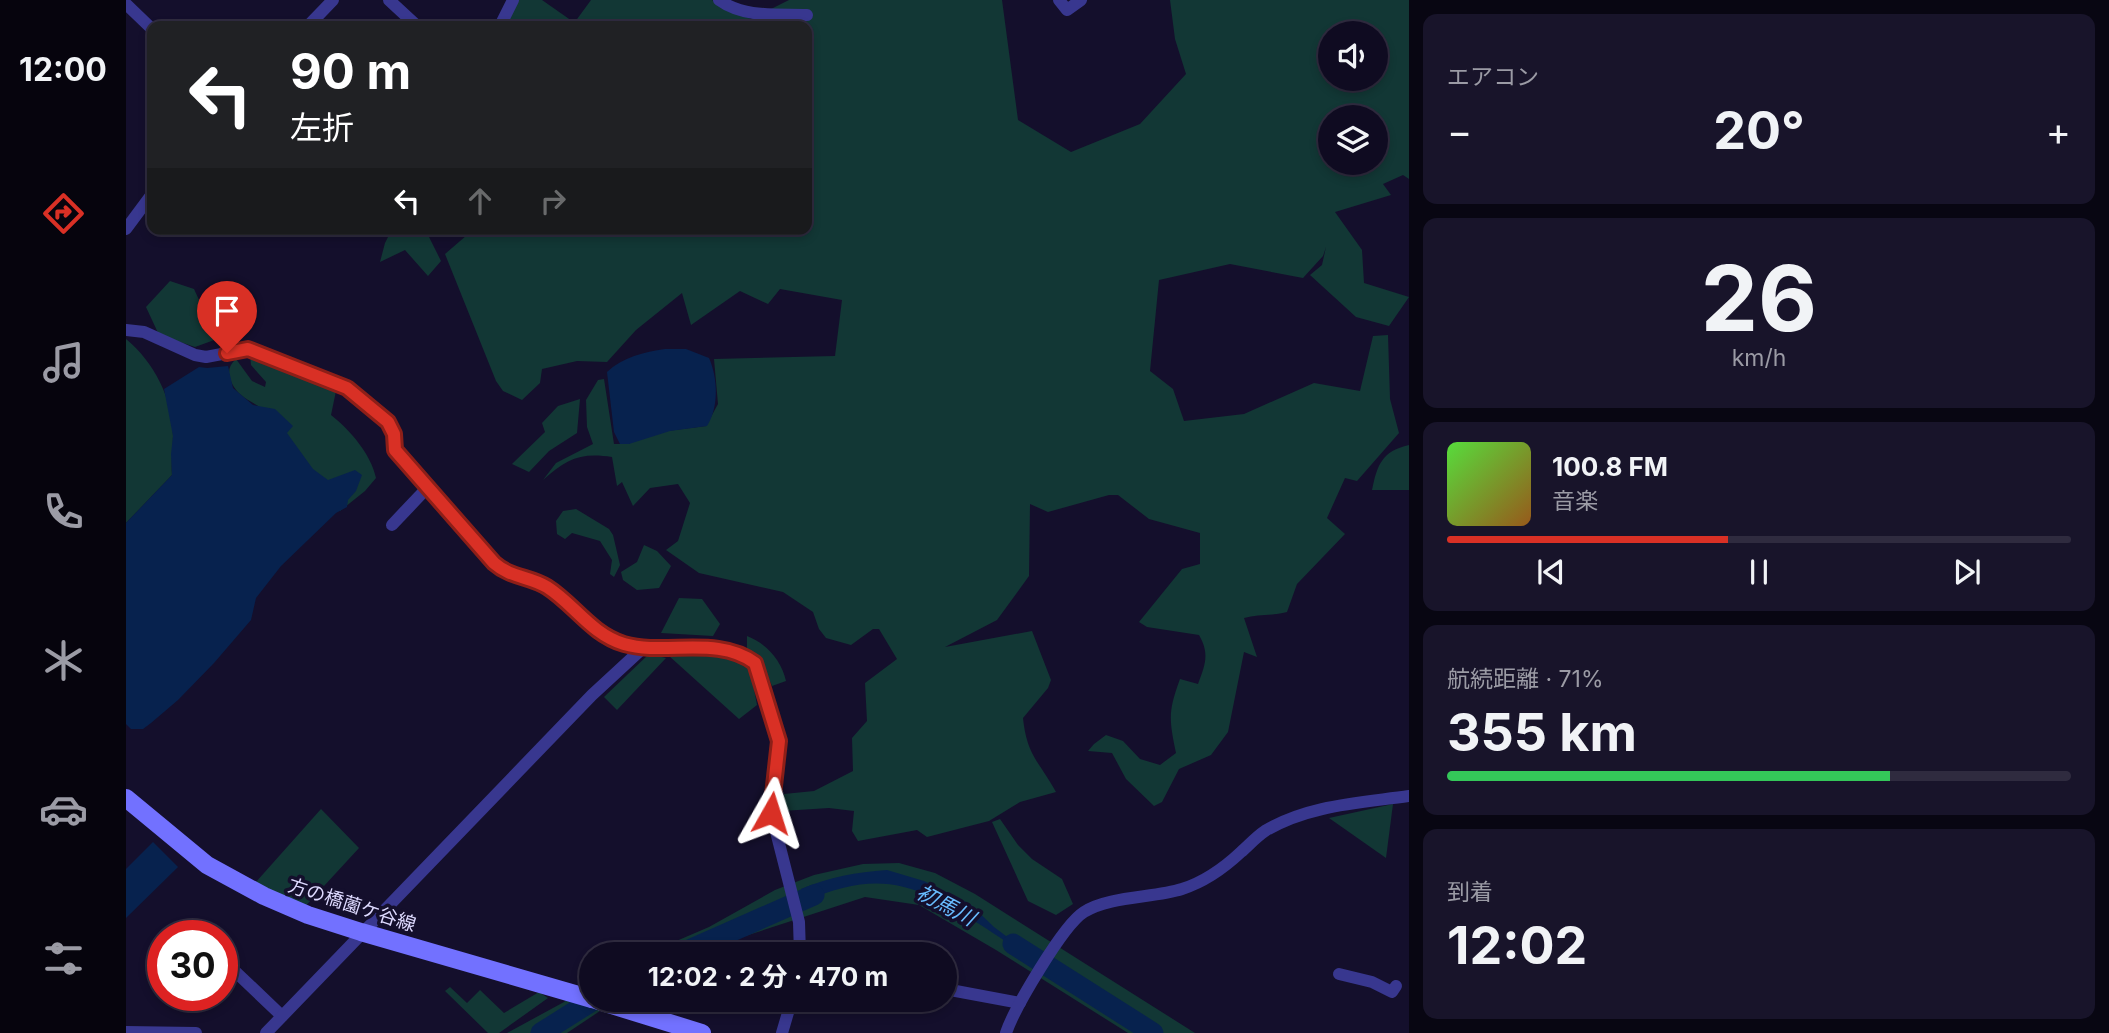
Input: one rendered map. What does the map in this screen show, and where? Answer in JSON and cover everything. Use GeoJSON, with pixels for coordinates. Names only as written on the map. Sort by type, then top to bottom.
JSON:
{"type":"FeatureCollection","features":[{"type":"Feature","properties":{"kind":"main road","name":"方の橋薗ケ谷線"},"geometry":{"type":"LineString","coordinates":[[126,798],[207,865],[264,896],[308,915],[361,932],[579,995]]}},
{"type":"Feature","properties":{"kind":"main road","name":"方の橋薗ケ谷線"},"geometry":{"type":"LineString","coordinates":[[634,1012],[702,1033]]}},
{"type":"Feature","properties":{"kind":"street"},"geometry":{"type":"LineString","coordinates":[[313,21],[334,0]]}},
{"type":"Feature","properties":{"kind":"street"},"geometry":{"type":"LineString","coordinates":[[389,0],[412,21]]}},
{"type":"Feature","properties":{"kind":"street"},"geometry":{"type":"LineString","coordinates":[[502,21],[513,0]]}},
{"type":"Feature","properties":{"kind":"street"},"geometry":{"type":"LineString","coordinates":[[719,0],[751,14],[807,15]]}},
{"type":"Feature","properties":{"kind":"street"},"geometry":{"type":"LineString","coordinates":[[1059,0],[1067,10],[1081,0]]}},
{"type":"Feature","properties":{"kind":"street"},"geometry":{"type":"LineString","coordinates":[[126,4],[147,24]]}},
{"type":"Feature","properties":{"kind":"street"},"geometry":{"type":"LineString","coordinates":[[126,229],[147,201]]}},
{"type":"Feature","properties":{"kind":"street"},"geometry":{"type":"LineString","coordinates":[[126,330],[144,332],[195,355],[206,357],[248,349],[347,388],[388,422],[394,434],[395,450],[504,572],[542,584],[560,595],[588,624],[623,643],[644,647],[718,649],[746,656],[755,663],[779,741],[771,813],[799,922],[802,942]]}},
{"type":"Feature","properties":{"kind":"street"},"geometry":{"type":"LineString","coordinates":[[392,525],[427,488]]}},
{"type":"Feature","properties":{"kind":"street"},"geometry":{"type":"LineString","coordinates":[[266,1033],[592,695],[644,647]]}},
{"type":"Feature","properties":{"kind":"street"},"geometry":{"type":"LineString","coordinates":[[1006,1033],[1020,1003],[1051,953],[1082,913],[1152,893],[1182,889],[1213,875],[1263,832],[1289,820],[1321,809],[1409,796]]}},
{"type":"Feature","properties":{"kind":"street"},"geometry":{"type":"LineString","coordinates":[[238,974],[282,1016]]}},
{"type":"Feature","properties":{"kind":"street"},"geometry":{"type":"LineString","coordinates":[[1339,974],[1372,982],[1392,992],[1396,986]]}},
{"type":"Feature","properties":{"kind":"street"},"geometry":{"type":"LineString","coordinates":[[957,991],[1020,1003]]}},
{"type":"Feature","properties":{"kind":"street"},"geometry":{"type":"LineString","coordinates":[[782,1033],[788,1012]]}},
{"type":"Feature","properties":{"kind":"street"},"geometry":{"type":"LineString","coordinates":[[126,1032],[196,1033]]}},
{"type":"Feature","properties":{"kind":"green space"},"geometry":{"type":"Polygon","coordinates":[[[514,0],[542,0],[572,21],[505,21],[514,0]]]}},
{"type":"Feature","properties":{"kind":"green space"},"geometry":{"type":"Polygon","coordinates":[[[591,0],[712,0],[723,8],[751,19],[789,0],[1002,0],[1018,120],[1071,152],[1140,124],[1186,74],[1175,39],[1170,0],[1409,0],[1409,179],[1403,175],[1383,184],[1391,195],[1335,212],[1362,250],[1364,283],[1409,297],[1389,326],[1356,317],[1310,275],[1322,265],[1326,247],[1323,256],[1303,278],[1230,264],[1159,280],[1150,371],[1173,389],[1184,421],[1244,414],[1314,383],[1360,391],[1373,336],[1388,335],[1390,399],[1399,433],[1357,481],[1345,478],[1327,518],[1345,534],[1297,584],[1287,612],[1244,618],[1257,657],[1244,652],[1228,732],[1211,755],[1179,769],[1162,802],[1154,806],[1126,779],[1112,753],[1088,751],[1106,735],[1123,741],[1140,759],[1160,765],[1176,753],[1171,723],[1173,700],[1180,679],[1198,684],[1204,665],[1204,648],[1199,635],[1147,627],[1139,622],[1182,569],[1200,564],[1200,533],[1149,519],[1118,495],[1109,495],[1048,512],[1030,504],[1029,576],[997,620],[945,647],[1032,631],[1051,680],[1048,688],[1023,718],[1027,741],[1056,792],[1020,802],[989,821],[927,837],[917,830],[858,841],[852,831],[854,811],[829,808],[782,811],[784,794],[814,791],[853,771],[852,738],[867,721],[865,683],[897,659],[879,629],[873,629],[851,645],[826,638],[819,629],[813,612],[783,592],[699,573],[666,550],[678,541],[690,503],[678,484],[650,488],[633,506],[622,482],[617,486],[612,457],[601,456],[574,459],[543,480],[556,463],[593,444],[587,427],[586,400],[598,380],[604,379],[614,444],[629,444],[636,435],[706,426],[718,404],[714,359],[835,356],[842,300],[780,289],[768,304],[740,291],[691,325],[682,293],[636,330],[607,362],[577,361],[542,369],[540,383],[522,400],[503,391],[496,381],[445,254],[467,235],[812,235],[812,21],[576,21],[591,0]]]}},
{"type":"Feature","properties":{"kind":"green space"},"geometry":{"type":"Polygon","coordinates":[[[389,235],[428,235],[441,261],[428,276],[405,250],[380,262],[389,235]]]}},
{"type":"Feature","properties":{"kind":"green space"},"geometry":{"type":"Polygon","coordinates":[[[170,281],[194,289],[217,339],[195,347],[159,335],[146,307],[170,281]]]}},
{"type":"Feature","properties":{"kind":"green space"},"geometry":{"type":"Polygon","coordinates":[[[126,339],[145,359],[160,382],[170,408],[173,436],[172,475],[126,523],[126,339]]]}},
{"type":"Feature","properties":{"kind":"green space"},"geometry":{"type":"Polygon","coordinates":[[[250,354],[336,391],[331,415],[359,443],[370,460],[376,478],[365,491],[340,511],[278,425],[264,410],[234,387],[229,372],[236,359],[252,381],[265,387],[266,382],[251,365],[250,354]]]}},
{"type":"Feature","properties":{"kind":"green space"},"geometry":{"type":"Polygon","coordinates":[[[580,399],[577,433],[549,451],[529,472],[512,464],[545,432],[542,423],[558,406],[580,399]]]}},
{"type":"Feature","properties":{"kind":"green space"},"geometry":{"type":"Polygon","coordinates":[[[1409,445],[1409,490],[1372,490],[1382,460],[1393,451],[1409,445]]]}},
{"type":"Feature","properties":{"kind":"green space"},"geometry":{"type":"Polygon","coordinates":[[[576,509],[609,529],[613,535],[620,565],[614,577],[610,574],[612,560],[600,541],[572,533],[565,539],[557,534],[556,521],[563,511],[576,509]]]}},
{"type":"Feature","properties":{"kind":"green space"},"geometry":{"type":"Polygon","coordinates":[[[644,545],[657,551],[671,566],[659,588],[637,590],[623,580],[621,572],[637,562],[644,545]]]}},
{"type":"Feature","properties":{"kind":"green space"},"geometry":{"type":"Polygon","coordinates":[[[679,598],[702,599],[720,624],[713,636],[661,633],[679,598]]]}},
{"type":"Feature","properties":{"kind":"green space"},"geometry":{"type":"Polygon","coordinates":[[[747,636],[761,643],[772,654],[786,681],[772,686],[760,658],[747,650],[747,636]]]}},
{"type":"Feature","properties":{"kind":"green space"},"geometry":{"type":"Polygon","coordinates":[[[730,652],[750,668],[757,705],[739,719],[668,655],[730,652]]]}},
{"type":"Feature","properties":{"kind":"green space"},"geometry":{"type":"Polygon","coordinates":[[[649,654],[666,658],[617,710],[604,697],[649,654]]]}},
{"type":"Feature","properties":{"kind":"green space"},"geometry":{"type":"Polygon","coordinates":[[[1393,804],[1386,858],[1329,818],[1393,804]]]}},
{"type":"Feature","properties":{"kind":"green space"},"geometry":{"type":"Polygon","coordinates":[[[321,809],[359,848],[300,912],[256,882],[321,809]]]}},
{"type":"Feature","properties":{"kind":"green space"},"geometry":{"type":"Polygon","coordinates":[[[1000,819],[1018,845],[1032,859],[1062,879],[1073,904],[1056,915],[1028,901],[992,822],[1000,819]]]}},
{"type":"Feature","properties":{"kind":"green space"},"geometry":{"type":"Polygon","coordinates":[[[899,863],[935,873],[975,894],[1195,1033],[1128,1033],[919,905],[865,897],[728,942],[674,942],[709,927],[775,890],[814,875],[863,864],[899,863]]]}},
{"type":"Feature","properties":{"kind":"green space"},"geometry":{"type":"Polygon","coordinates":[[[450,987],[467,1003],[480,990],[504,1013],[539,992],[548,998],[499,1033],[488,1033],[445,991],[450,987]]]}},
{"type":"Feature","properties":{"kind":"green space"},"geometry":{"type":"Polygon","coordinates":[[[579,990],[579,1012],[598,1012],[567,1033],[507,1033],[564,1002],[579,990]]]}},
{"type":"Feature","properties":{"kind":"water"},"geometry":{"type":"Polygon","coordinates":[[[665,349],[686,349],[709,358],[716,393],[711,419],[707,426],[670,431],[629,444],[620,444],[614,432],[607,372],[634,356],[665,349]]]}},
{"type":"Feature","properties":{"kind":"water"},"geometry":{"type":"Polygon","coordinates":[[[228,366],[233,388],[253,405],[275,409],[293,426],[287,433],[313,469],[328,480],[355,470],[362,475],[347,507],[336,513],[281,566],[256,598],[251,620],[214,663],[151,723],[143,729],[131,729],[126,724],[126,523],[172,475],[173,436],[164,389],[199,367],[228,366]]]}},
{"type":"Feature","properties":{"kind":"water"},"geometry":{"type":"Polygon","coordinates":[[[153,842],[178,867],[126,918],[126,869],[153,842]]]}},
{"type":"Feature","properties":{"kind":"water"},"geometry":{"type":"Polygon","coordinates":[[[887,870],[924,881],[970,904],[994,927],[1038,960],[940,901],[899,886],[856,885],[803,902],[801,889],[843,876],[887,870]]]}},
{"type":"Feature","properties":{"kind":"waterway","name":"初馬川"},"geometry":{"type":"LineString","coordinates":[[707,942],[814,895]]}},
{"type":"Feature","properties":{"kind":"waterway","name":"初馬川"},"geometry":{"type":"LineString","coordinates":[[1013,944],[1153,1033]]}},
{"type":"Feature","properties":{"kind":"waterway","name":"初馬川"},"geometry":{"type":"LineString","coordinates":[[541,1033],[579,1009]]}},
{"type":"Feature","properties":{"kind":"route"},"geometry":{"type":"LineString","coordinates":[[227,353],[248,349],[347,388],[388,422],[394,434],[395,450],[494,563],[504,572],[542,584],[560,595],[588,624],[606,635],[623,643],[644,647],[718,649],[746,656],[755,663],[779,741],[771,813]]}}]}
